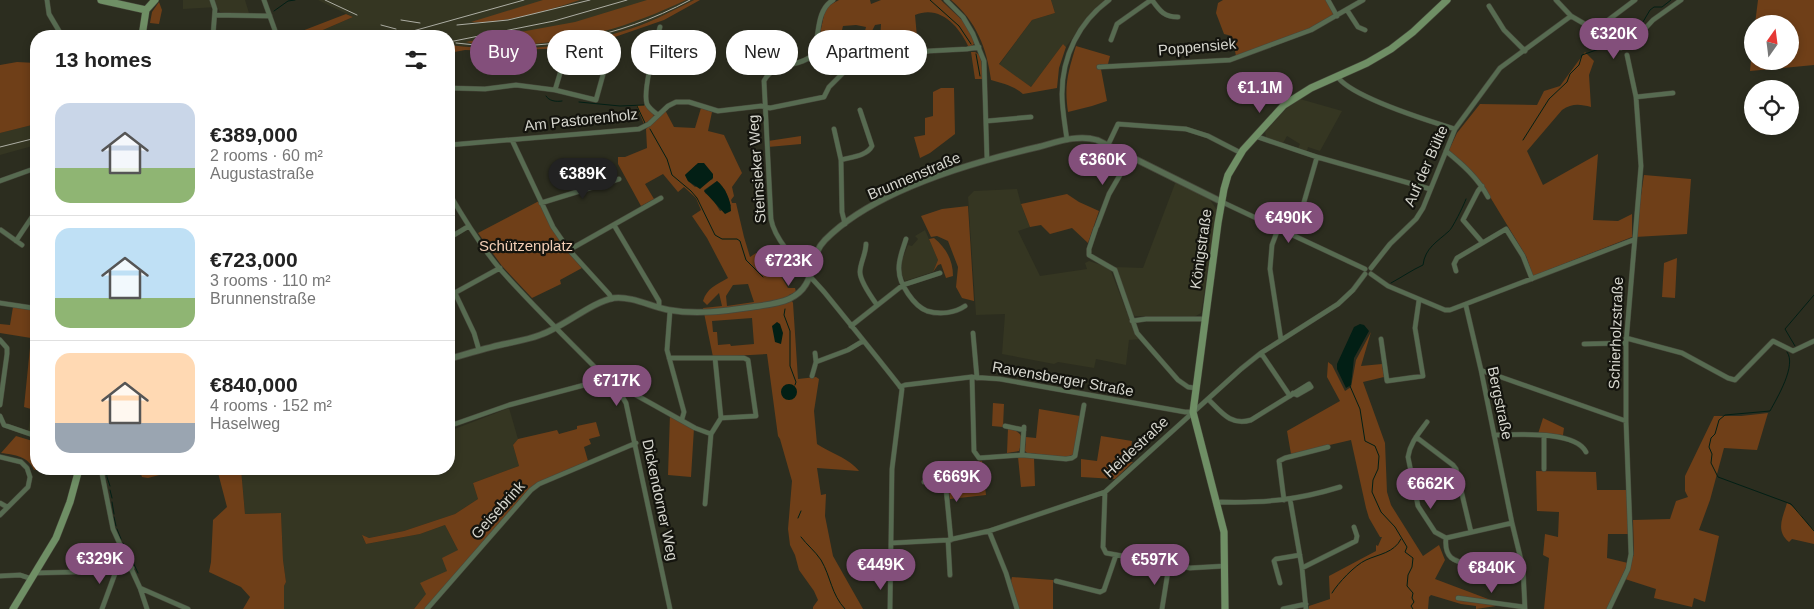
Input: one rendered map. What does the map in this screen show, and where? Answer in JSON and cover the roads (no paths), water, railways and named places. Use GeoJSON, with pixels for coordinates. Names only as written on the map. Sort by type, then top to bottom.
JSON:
{"type":"FeatureCollection","features":[{"type":"Feature","properties":{"kind":"main road"},"geometry":{"type":"LineString","coordinates":[[102,0],[146,10]]}},
{"type":"Feature","properties":{"kind":"main road"},"geometry":{"type":"LineString","coordinates":[[143,30],[146,10],[155,0]]}},
{"type":"Feature","properties":{"kind":"main road","name":"Königstraße"},"geometry":{"type":"LineString","coordinates":[[1225,609],[1224,532],[1192,412],[1204,319],[1228,175],[1241,153],[1255,136],[1292,99],[1311,88],[1367,63],[1402,42],[1447,0]]}},
{"type":"Feature","properties":{"kind":"main road"},"geometry":{"type":"LineString","coordinates":[[13,609],[59,532],[77,475]]}},
{"type":"Feature","properties":{"kind":"street"},"geometry":{"type":"LineString","coordinates":[[47,0],[49,14],[58,30]]}},
{"type":"Feature","properties":{"kind":"street"},"geometry":{"type":"LineString","coordinates":[[212,0],[215,15],[214,30]]}},
{"type":"Feature","properties":{"kind":"street"},"geometry":{"type":"LineString","coordinates":[[264,0],[275,30]]}},
{"type":"Feature","properties":{"kind":"street","name":"Steinsieker Weg"},"geometry":{"type":"LineString","coordinates":[[833,0],[828,3],[822,12],[813,55],[808,60],[772,71],[764,81],[768,187],[772,226],[780,240],[900,387]]}},
{"type":"Feature","properties":{"kind":"street"},"geometry":{"type":"LineString","coordinates":[[946,0],[963,17],[979,47],[984,61],[987,159]]}},
{"type":"Feature","properties":{"kind":"street"},"geometry":{"type":"LineString","coordinates":[[1067,140],[1062,95],[1065,66],[1073,42],[1088,19],[1109,0]]}},
{"type":"Feature","properties":{"kind":"street"},"geometry":{"type":"LineString","coordinates":[[1111,40],[1117,24],[1151,0],[1161,14],[1168,17],[1178,17]]}},
{"type":"Feature","properties":{"kind":"street"},"geometry":{"type":"LineString","coordinates":[[1328,0],[1337,16]]}},
{"type":"Feature","properties":{"kind":"street","name":"Poppensiek"},"geometry":{"type":"LineString","coordinates":[[1099,67],[1230,60],[1311,30],[1363,0]]}},
{"type":"Feature","properties":{"kind":"street"},"geometry":{"type":"LineString","coordinates":[[1595,30],[1635,0]]}},
{"type":"Feature","properties":{"kind":"street"},"geometry":{"type":"LineString","coordinates":[[1559,1],[1571,16],[1621,48],[1621,53],[1627,55],[1628,47],[1653,20],[1681,0]]}},
{"type":"Feature","properties":{"kind":"street"},"geometry":{"type":"LineString","coordinates":[[1489,6],[1504,30],[1525,50]]}},
{"type":"Feature","properties":{"kind":"street"},"geometry":{"type":"LineString","coordinates":[[1347,10],[1358,27],[1365,30]]}},
{"type":"Feature","properties":{"kind":"street"},"geometry":{"type":"LineString","coordinates":[[215,15],[270,16]]}},
{"type":"Feature","properties":{"kind":"street","name":"Auf der Bülte"},"geometry":{"type":"LineString","coordinates":[[1371,268],[1390,244],[1416,219],[1423,208],[1455,129],[1500,68],[1571,16]]}},
{"type":"Feature","properties":{"kind":"street"},"geometry":{"type":"LineString","coordinates":[[658,115],[649,107],[646,100],[648,72],[660,27]]}},
{"type":"Feature","properties":{"kind":"street"},"geometry":{"type":"LineString","coordinates":[[1621,48],[1623,46],[1628,47]]}},
{"type":"Feature","properties":{"kind":"street","name":"Am Pastorenholz"},"geometry":{"type":"LineString","coordinates":[[455,145],[639,129],[649,124],[668,106],[682,101],[718,111],[761,106],[765,108],[824,97],[829,87],[844,72],[858,64],[929,52],[979,47]]}},
{"type":"Feature","properties":{"kind":"street","name":"Schierholzstraße"},"geometry":{"type":"LineString","coordinates":[[1609,609],[1628,569],[1631,554],[1626,421],[1626,341],[1641,166],[1636,97],[1627,55]]}},
{"type":"Feature","properties":{"kind":"street"},"geometry":{"type":"LineString","coordinates":[[555,90],[560,75]]}},
{"type":"Feature","properties":{"kind":"street"},"geometry":{"type":"LineString","coordinates":[[455,88],[485,89],[516,84],[555,90],[596,100],[603,75]]}},
{"type":"Feature","properties":{"kind":"street"},"geometry":{"type":"LineString","coordinates":[[1337,76],[1344,85],[1360,94],[1455,129]]}},
{"type":"Feature","properties":{"kind":"street"},"geometry":{"type":"LineString","coordinates":[[1636,97],[1673,93]]}},
{"type":"Feature","properties":{"kind":"street"},"geometry":{"type":"LineString","coordinates":[[841,160],[865,153],[872,146],[860,110]]}},
{"type":"Feature","properties":{"kind":"street"},"geometry":{"type":"LineString","coordinates":[[987,121],[1031,117]]}},
{"type":"Feature","properties":{"kind":"street"},"geometry":{"type":"LineString","coordinates":[[1108,145],[1118,124],[1186,129],[1208,136],[1241,153]]}},
{"type":"Feature","properties":{"kind":"street"},"geometry":{"type":"LineString","coordinates":[[834,129],[841,160],[842,212],[845,224]]}},
{"type":"Feature","properties":{"kind":"street"},"geometry":{"type":"LineString","coordinates":[[1255,136],[1317,157],[1430,189]]}},
{"type":"Feature","properties":{"kind":"street","name":"Brunnenstraße"},"geometry":{"type":"LineString","coordinates":[[612,299],[626,299],[670,310],[709,312],[772,304],[790,298],[798,294],[806,285],[820,247],[830,235],[884,199],[987,159],[1085,137],[1108,145],[1222,202]]}},
{"type":"Feature","properties":{"kind":"street"},"geometry":{"type":"LineString","coordinates":[[455,358],[539,336],[556,329],[596,305],[612,299],[569,250],[553,227],[512,140]]}},
{"type":"Feature","properties":{"kind":"street"},"geometry":{"type":"LineString","coordinates":[[1446,151],[1463,165],[1482,186],[1488,197]]}},
{"type":"Feature","properties":{"kind":"street"},"geometry":{"type":"LineString","coordinates":[[1131,156],[1109,194],[1089,249],[1090,255],[1114,270],[1137,333],[1178,380],[1188,387],[1195,388]]}},
{"type":"Feature","properties":{"kind":"street"},"geometry":{"type":"LineString","coordinates":[[1291,234],[1302,209],[1317,157]]}},
{"type":"Feature","properties":{"kind":"street"},"geometry":{"type":"LineString","coordinates":[[0,181],[30,170]]}},
{"type":"Feature","properties":{"kind":"street"},"geometry":{"type":"LineString","coordinates":[[541,203],[619,179]]}},
{"type":"Feature","properties":{"kind":"street"},"geometry":{"type":"LineString","coordinates":[[1482,186],[1463,220],[1482,242]]}},
{"type":"Feature","properties":{"kind":"street"},"geometry":{"type":"LineString","coordinates":[[569,250],[661,198]]}},
{"type":"Feature","properties":{"kind":"street"},"geometry":{"type":"LineString","coordinates":[[1222,202],[1371,274],[1388,286],[1444,310],[1454,310],[1466,306],[1634,240]]}},
{"type":"Feature","properties":{"kind":"street","name":"Dickendorner Weg"},"geometry":{"type":"LineString","coordinates":[[455,203],[469,226],[500,268],[556,329],[620,393],[626,403],[670,609]]}},
{"type":"Feature","properties":{"kind":"street"},"geometry":{"type":"LineString","coordinates":[[16,241],[30,220]]}},
{"type":"Feature","properties":{"kind":"street"},"geometry":{"type":"LineString","coordinates":[[614,225],[658,301],[659,308]]}},
{"type":"Feature","properties":{"kind":"street"},"geometry":{"type":"LineString","coordinates":[[455,234],[469,226]]}},
{"type":"Feature","properties":{"kind":"street"},"geometry":{"type":"LineString","coordinates":[[1278,229],[1272,246],[1270,269],[1281,340]]}},
{"type":"Feature","properties":{"kind":"street"},"geometry":{"type":"LineString","coordinates":[[1456,271],[1454,261],[1482,242],[1506,229],[1523,256],[1532,279]]}},
{"type":"Feature","properties":{"kind":"street"},"geometry":{"type":"LineString","coordinates":[[1,230],[22,245]]}},
{"type":"Feature","properties":{"kind":"street"},"geometry":{"type":"LineString","coordinates":[[906,239],[899,263],[899,272],[903,285],[916,303],[926,311],[947,313],[958,311],[965,306]]}},
{"type":"Feature","properties":{"kind":"street"},"geometry":{"type":"LineString","coordinates":[[866,244],[866,253],[860,277],[877,305]]}},
{"type":"Feature","properties":{"kind":"street"},"geometry":{"type":"LineString","coordinates":[[480,350],[455,293],[500,268]]}},
{"type":"Feature","properties":{"kind":"street"},"geometry":{"type":"LineString","coordinates":[[1192,412],[1209,400],[1261,353],[1338,304],[1353,290],[1365,272],[1371,268]]}},
{"type":"Feature","properties":{"kind":"street"},"geometry":{"type":"LineString","coordinates":[[1371,268],[1371,274]]}},
{"type":"Feature","properties":{"kind":"street"},"geometry":{"type":"LineString","coordinates":[[851,326],[903,285],[940,273]]}},
{"type":"Feature","properties":{"kind":"street"},"geometry":{"type":"LineString","coordinates":[[1381,339],[1387,381],[1423,376],[1415,328],[1419,300]]}},
{"type":"Feature","properties":{"kind":"street"},"geometry":{"type":"LineString","coordinates":[[0,303],[30,306]]}},
{"type":"Feature","properties":{"kind":"street","name":"Bergstraße"},"geometry":{"type":"LineString","coordinates":[[1466,306],[1523,568],[1524,608]]}},
{"type":"Feature","properties":{"kind":"street"},"geometry":{"type":"LineString","coordinates":[[670,310],[667,350],[684,412],[682,419]]}},
{"type":"Feature","properties":{"kind":"street"},"geometry":{"type":"LineString","coordinates":[[1132,321],[1146,319],[1204,319]]}},
{"type":"Feature","properties":{"kind":"street"},"geometry":{"type":"LineString","coordinates":[[973,333],[975,378],[974,451],[979,458],[1022,455],[1072,458],[1075,456],[1084,405]]}},
{"type":"Feature","properties":{"kind":"street"},"geometry":{"type":"LineString","coordinates":[[0,340],[6,348],[7,354],[0,410]]}},
{"type":"Feature","properties":{"kind":"street"},"geometry":{"type":"LineString","coordinates":[[1584,344],[1626,341],[1682,353],[1735,380],[1773,340],[1793,351],[1814,341]]}},
{"type":"Feature","properties":{"kind":"street"},"geometry":{"type":"LineString","coordinates":[[816,362],[848,350],[864,341]]}},
{"type":"Feature","properties":{"kind":"street"},"geometry":{"type":"LineString","coordinates":[[812,376],[816,362],[815,353]]}},
{"type":"Feature","properties":{"kind":"street"},"geometry":{"type":"LineString","coordinates":[[1209,400],[1227,418],[1236,422],[1244,422],[1251,420],[1291,395],[1261,353]]}},
{"type":"Feature","properties":{"kind":"street"},"geometry":{"type":"LineString","coordinates":[[669,358],[744,358],[748,360],[756,416],[721,418]]}},
{"type":"Feature","properties":{"kind":"street"},"geometry":{"type":"LineString","coordinates":[[705,504],[711,434],[721,418],[714,358]]}},
{"type":"Feature","properties":{"kind":"street"},"geometry":{"type":"LineString","coordinates":[[1481,370],[1626,421]]}},
{"type":"Feature","properties":{"kind":"street","name":"Ravensberger Straße"},"geometry":{"type":"LineString","coordinates":[[900,387],[975,378],[1000,379],[1192,412]]}},
{"type":"Feature","properties":{"kind":"street"},"geometry":{"type":"LineString","coordinates":[[455,425],[508,405],[606,379]]}},
{"type":"Feature","properties":{"kind":"street"},"geometry":{"type":"LineString","coordinates":[[890,609],[892,469],[902,397],[902,389],[900,387]]}},
{"type":"Feature","properties":{"kind":"street"},"geometry":{"type":"LineString","coordinates":[[620,393],[627,390],[696,428],[711,434]]}},
{"type":"Feature","properties":{"kind":"street","name":"Heidestraße"},"geometry":{"type":"LineString","coordinates":[[892,543],[950,540],[989,531],[1016,524],[1105,492],[1192,412]]}},
{"type":"Feature","properties":{"kind":"street"},"geometry":{"type":"LineString","coordinates":[[0,416],[4,425],[30,434]]}},
{"type":"Feature","properties":{"kind":"street"},"geometry":{"type":"LineString","coordinates":[[1427,422],[1416,436],[1408,457],[1418,506],[1434,532],[1446,538],[1512,523]]}},
{"type":"Feature","properties":{"kind":"street"},"geometry":{"type":"LineString","coordinates":[[1005,426],[1024,428],[1022,455]]}},
{"type":"Feature","properties":{"kind":"street"},"geometry":{"type":"LineString","coordinates":[[1494,434],[1561,437],[1584,448],[1586,452]]}},
{"type":"Feature","properties":{"kind":"street"},"geometry":{"type":"LineString","coordinates":[[1416,436],[1453,465],[1472,532]]}},
{"type":"Feature","properties":{"kind":"street"},"geometry":{"type":"LineString","coordinates":[[1544,436],[1544,469]]}},
{"type":"Feature","properties":{"kind":"street","name":"Geisebrink"},"geometry":{"type":"LineString","coordinates":[[426,609],[531,490],[539,484],[636,443]]}},
{"type":"Feature","properties":{"kind":"street"},"geometry":{"type":"LineString","coordinates":[[1283,609],[1306,607],[1300,555],[1279,461],[1328,447]]}},
{"type":"Feature","properties":{"kind":"street"},"geometry":{"type":"LineString","coordinates":[[0,458],[21,462],[27,468],[30,476],[28,487],[0,514]]}},
{"type":"Feature","properties":{"kind":"street"},"geometry":{"type":"LineString","coordinates":[[944,468],[950,540],[950,575]]}},
{"type":"Feature","properties":{"kind":"street"},"geometry":{"type":"LineString","coordinates":[[102,475],[113,529],[132,568],[147,609]]}},
{"type":"Feature","properties":{"kind":"street"},"geometry":{"type":"LineString","coordinates":[[924,482],[945,480]]}},
{"type":"Feature","properties":{"kind":"street"},"geometry":{"type":"LineString","coordinates":[[1216,503],[1260,503],[1287,500],[1340,487]]}},
{"type":"Feature","properties":{"kind":"street"},"geometry":{"type":"LineString","coordinates":[[1105,492],[1104,547],[1106,553],[1190,568],[1225,566]]}},
{"type":"Feature","properties":{"kind":"street"},"geometry":{"type":"LineString","coordinates":[[0,503],[7,507]]}},
{"type":"Feature","properties":{"kind":"street"},"geometry":{"type":"LineString","coordinates":[[1302,568],[1356,541],[1357,536],[1354,527]]}},
{"type":"Feature","properties":{"kind":"street"},"geometry":{"type":"LineString","coordinates":[[989,531],[1017,609]]}},
{"type":"Feature","properties":{"kind":"street"},"geometry":{"type":"LineString","coordinates":[[1446,538],[1447,553],[1450,558],[1471,565]]}},
{"type":"Feature","properties":{"kind":"street"},"geometry":{"type":"LineString","coordinates":[[1056,581],[1100,592],[1104,590],[1116,555]]}},
{"type":"Feature","properties":{"kind":"street"},"geometry":{"type":"LineString","coordinates":[[1280,582],[1274,561],[1300,555]]}},
{"type":"Feature","properties":{"kind":"street"},"geometry":{"type":"LineString","coordinates":[[1162,609],[1169,565]]}},
{"type":"Feature","properties":{"kind":"street"},"geometry":{"type":"LineString","coordinates":[[0,576],[34,576],[116,571],[132,568]]}},
{"type":"Feature","properties":{"kind":"street"},"geometry":{"type":"LineString","coordinates":[[102,609],[116,571]]}},
{"type":"Feature","properties":{"kind":"street"},"geometry":{"type":"LineString","coordinates":[[140,588],[188,609]]}},
{"type":"Feature","properties":{"kind":"street"},"geometry":{"type":"LineString","coordinates":[[1458,598],[1524,608]]}},
{"type":"Feature","properties":{"kind":"waterway"},"geometry":{"type":"LineString","coordinates":[[274,11],[288,1],[295,0]]}},
{"type":"Feature","properties":{"kind":"waterway"},"geometry":{"type":"LineString","coordinates":[[930,0],[959,26],[971,44]]}},
{"type":"Feature","properties":{"kind":"waterway"},"geometry":{"type":"LineString","coordinates":[[1634,29],[1640,27],[1650,10],[1654,7],[1662,7],[1671,0]]}},
{"type":"Feature","properties":{"kind":"waterway"},"geometry":{"type":"LineString","coordinates":[[1616,38],[1626,32]]}},
{"type":"Feature","properties":{"kind":"waterway"},"geometry":{"type":"LineString","coordinates":[[1523,140],[1549,99],[1567,82],[1570,74],[1579,65],[1582,55],[1602,48],[1607,43]]}},
{"type":"Feature","properties":{"kind":"waterway"},"geometry":{"type":"LineString","coordinates":[[976,54],[980,76]]}},
{"type":"Feature","properties":{"kind":"waterway"},"geometry":{"type":"LineString","coordinates":[[546,96],[553,101],[562,101]]}},
{"type":"Feature","properties":{"kind":"waterway"},"geometry":{"type":"LineString","coordinates":[[579,102],[620,106],[644,105]]}},
{"type":"Feature","properties":{"kind":"waterway"},"geometry":{"type":"LineString","coordinates":[[637,106],[645,123]]}},
{"type":"Feature","properties":{"kind":"waterway"},"geometry":{"type":"LineString","coordinates":[[650,129],[667,159],[672,175],[697,198],[715,235],[722,239],[737,239],[740,241],[746,260],[763,277]]}},
{"type":"Feature","properties":{"kind":"waterway"},"geometry":{"type":"LineString","coordinates":[[1391,283],[1423,265],[1429,250],[1451,229],[1466,199]]}},
{"type":"Feature","properties":{"kind":"waterway"},"geometry":{"type":"LineString","coordinates":[[1795,346],[1785,329],[1814,295]]}},
{"type":"Feature","properties":{"kind":"waterway"},"geometry":{"type":"LineString","coordinates":[[785,309],[784,315],[790,331],[790,366],[796,382],[795,385]]}},
{"type":"Feature","properties":{"kind":"waterway"},"geometry":{"type":"LineString","coordinates":[[1787,352],[1790,365],[1788,373],[1770,411],[1725,415],[1719,420],[1709,447],[1712,454],[1711,463],[1718,477],[1791,504],[1814,531]]}},
{"type":"Feature","properties":{"kind":"waterway"},"geometry":{"type":"LineString","coordinates":[[1350,386],[1360,409],[1365,441],[1375,446],[1379,456],[1372,492],[1381,512],[1395,527],[1407,547],[1405,552],[1413,558],[1407,586],[1413,593],[1412,598],[1414,602],[1411,606],[1413,609]]}},
{"type":"Feature","properties":{"kind":"waterway"},"geometry":{"type":"LineString","coordinates":[[107,477],[110,486]]}},
{"type":"Feature","properties":{"kind":"waterway"},"geometry":{"type":"LineString","coordinates":[[110,490],[112,498]]}},
{"type":"Feature","properties":{"kind":"waterway"},"geometry":{"type":"LineString","coordinates":[[112,502],[114,514]]}},
{"type":"Feature","properties":{"kind":"waterway"},"geometry":{"type":"LineString","coordinates":[[798,518],[801,511]]}},
{"type":"Feature","properties":{"kind":"waterway"},"geometry":{"type":"LineString","coordinates":[[114,517],[116,526]]}},
{"type":"Feature","properties":{"kind":"waterway"},"geometry":{"type":"LineString","coordinates":[[117,529],[121,539]]}},
{"type":"Feature","properties":{"kind":"waterway"},"geometry":{"type":"LineString","coordinates":[[801,537],[821,560],[834,591],[845,609]]}},
{"type":"Feature","properties":{"kind":"waterway"},"geometry":{"type":"LineString","coordinates":[[1332,593],[1342,579],[1357,566],[1390,550],[1401,539]]}},
{"type":"Feature","properties":{"kind":"waterway"},"geometry":{"type":"LineString","coordinates":[[123,543],[129,556]]}},
{"type":"Feature","properties":{"kind":"waterway"},"geometry":{"type":"LineString","coordinates":[[132,560],[138,573]]}},
{"type":"Feature","properties":{"kind":"railway"},"geometry":{"type":"LineString","coordinates":[[325,0],[357,15]]}},
{"type":"Feature","properties":{"kind":"railway"},"geometry":{"type":"LineString","coordinates":[[416,30],[524,0]]}},
{"type":"Feature","properties":{"kind":"railway"},"geometry":{"type":"LineString","coordinates":[[457,25],[508,20],[590,0]]}},
{"type":"Feature","properties":{"kind":"railway"},"geometry":{"type":"LineString","coordinates":[[455,41],[554,21],[627,0]]}},
{"type":"Feature","properties":{"kind":"railway"},"geometry":{"type":"LineString","coordinates":[[456,43],[517,46],[576,40],[634,25],[690,0]]}},
{"type":"Feature","properties":{"kind":"railway"},"geometry":{"type":"LineString","coordinates":[[401,20],[420,23]]}},
{"type":"Feature","properties":{"kind":"railway"},"geometry":{"type":"LineString","coordinates":[[381,25],[396,29]]}},
{"type":"Feature","properties":{"kind":"railway"},"geometry":{"type":"LineString","coordinates":[[0,147],[30,140]]}},
{"type":"Feature","properties":{"kind":"park label","name":"Schützenplatz"},"geometry":{"type":"Point","coordinates":[526,246]}}]}
